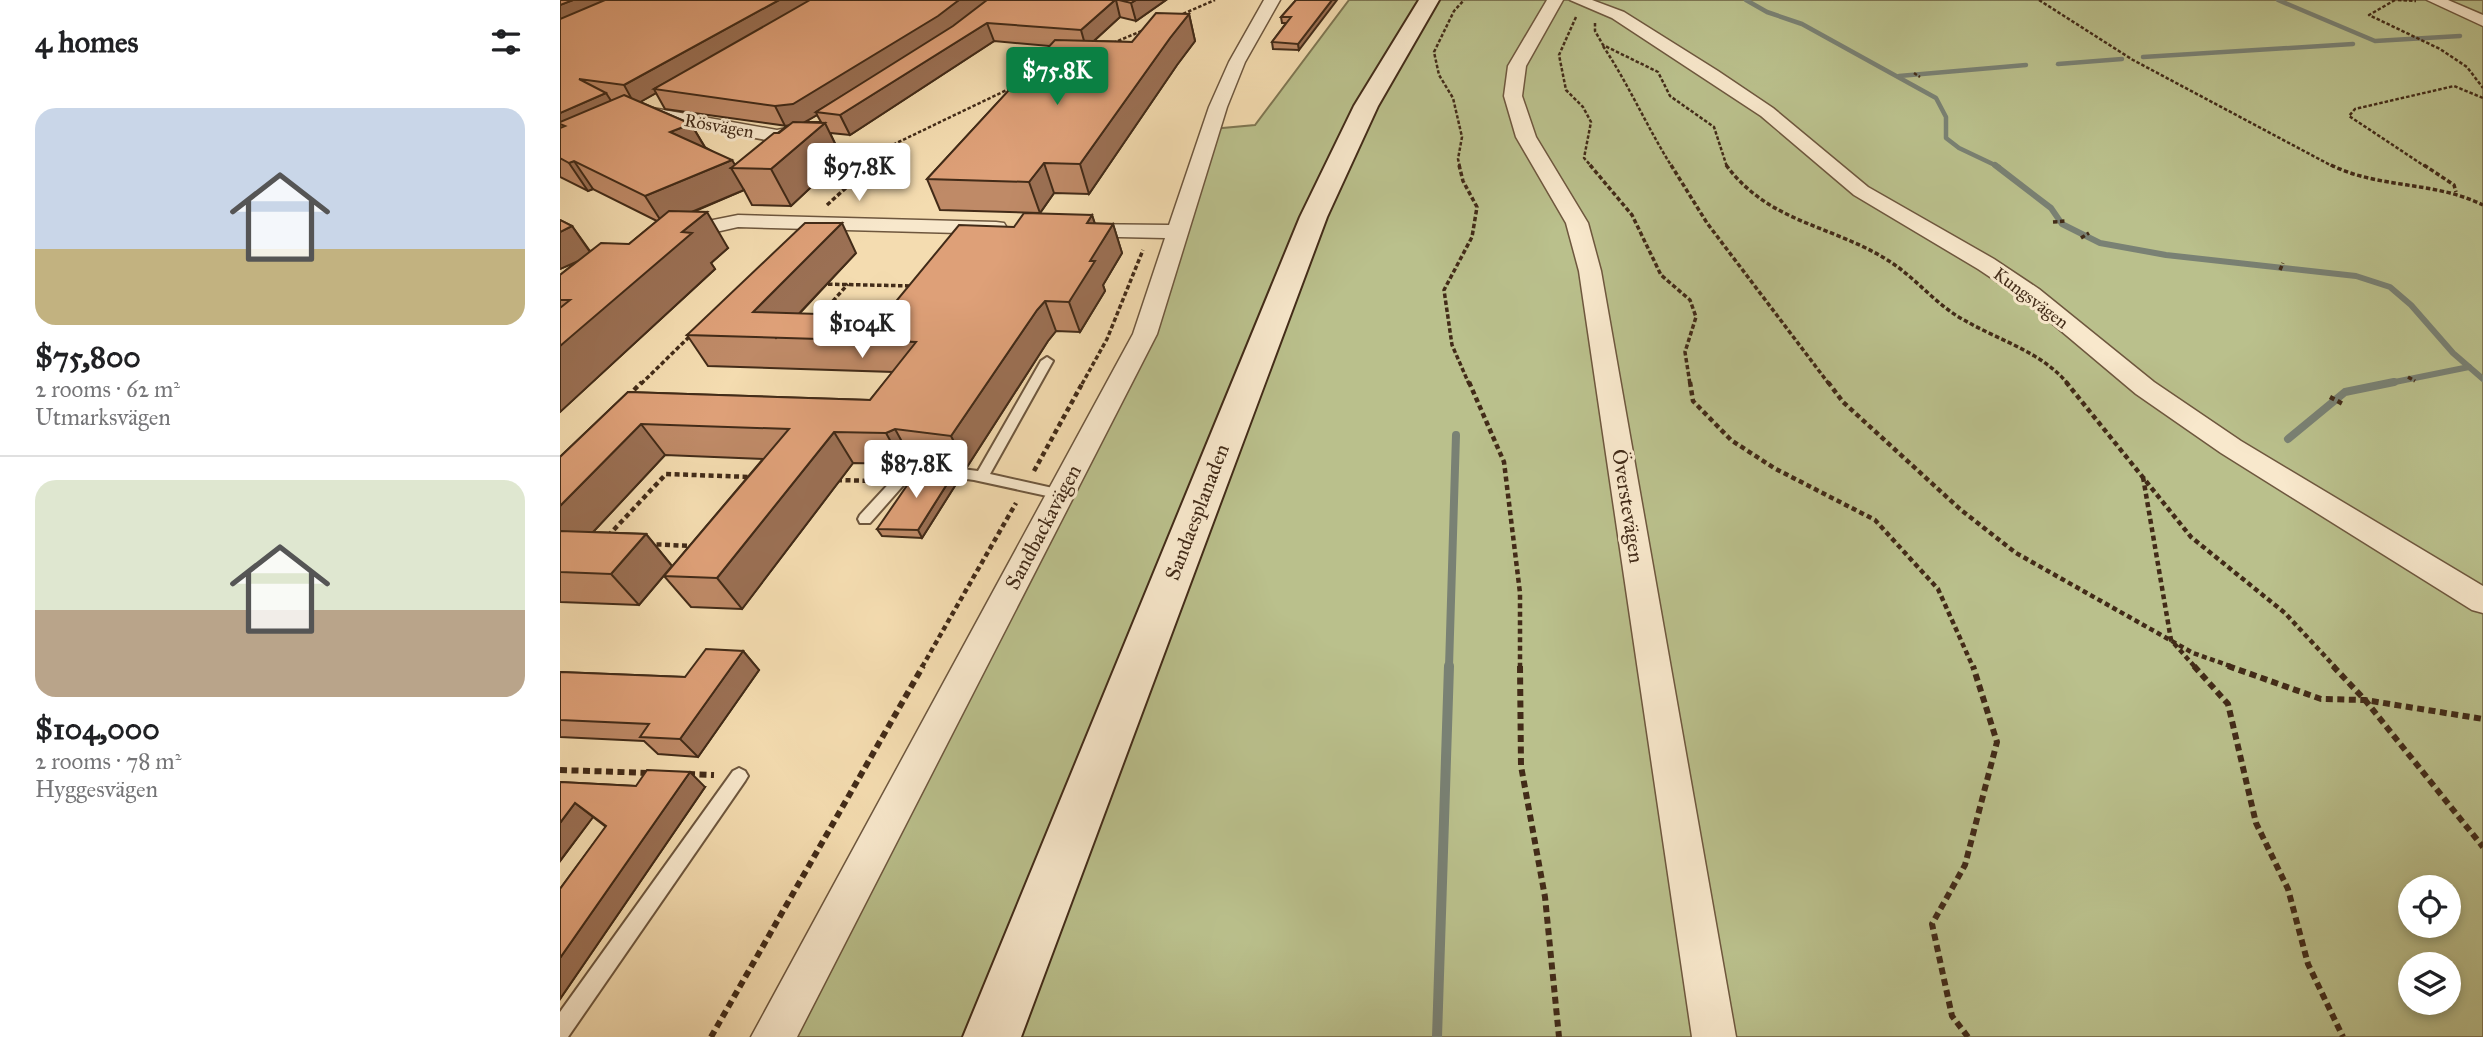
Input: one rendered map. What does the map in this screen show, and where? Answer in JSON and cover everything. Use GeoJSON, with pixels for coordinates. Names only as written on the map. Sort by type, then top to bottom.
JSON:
{"type":"FeatureCollection","features":[{"type":"Feature","properties":{"kind":"main road","name":"Sandaesplanaden"},"geometry":{"type":"LineString","coordinates":[[992,1037],[1297,257],[1357,122],[1396,49],[1429,0]]}},
{"type":"Feature","properties":{"kind":"street","name":"Sandbackavägen"},"geometry":{"type":"LineString","coordinates":[[773,1037],[1145,334],[1164,232],[1237,62],[1272,0]]}},
{"type":"Feature","properties":{"kind":"street"},"geometry":{"type":"LineString","coordinates":[[2435,0],[2483,20]]}},
{"type":"Feature","properties":{"kind":"street","name":"Kungsvägen"},"geometry":{"type":"LineString","coordinates":[[1572,1],[1618,15],[1712,75],[1767,112],[1861,191],[1978,259],[2031,294],[2146,388],[2231,447],[2483,601]]}},
{"type":"Feature","properties":{"kind":"street","name":"Överstevägen"},"geometry":{"type":"LineString","coordinates":[[1572,1],[1517,66],[1514,96],[1526,137],[1577,223],[1590,271],[1714,1037]]}},
{"type":"Feature","properties":{"kind":"street","name":"Rösvägen"},"geometry":{"type":"LineString","coordinates":[[665,98],[635,115],[777,136],[809,131],[831,117]]}},
{"type":"Feature","properties":{"kind":"street"},"geometry":{"type":"LineString","coordinates":[[652,245],[710,225],[738,221],[1013,228]]}},
{"type":"Feature","properties":{"kind":"street"},"geometry":{"type":"LineString","coordinates":[[1054,229],[1164,232]]}},
{"type":"Feature","properties":{"kind":"lane"},"geometry":{"type":"LineString","coordinates":[[981,477],[1048,361]]}},
{"type":"Feature","properties":{"kind":"lane"},"geometry":{"type":"LineString","coordinates":[[865,519],[912,467],[981,477],[1061,494]]}},
{"type":"Feature","properties":{"kind":"lane"},"geometry":{"type":"LineString","coordinates":[[560,1030],[739,776]]}},
{"type":"Feature","properties":{"kind":"path"},"geometry":{"type":"LineString","coordinates":[[1169,20],[1216,0]]}},
{"type":"Feature","properties":{"kind":"path"},"geometry":{"type":"LineString","coordinates":[[1464,0],[1454,11],[1434,52],[1439,75],[1453,98],[1462,137],[1458,159],[1463,181],[1478,207],[1472,237],[1444,290],[1452,345],[1504,462],[1520,593],[1521,766],[1545,897],[1559,1037]]}},
{"type":"Feature","properties":{"kind":"path"},"geometry":{"type":"LineString","coordinates":[[2039,0],[2133,60],[2341,171],[2364,179],[2456,192],[2483,205]]}},
{"type":"Feature","properties":{"kind":"path"},"geometry":{"type":"LineString","coordinates":[[2395,0],[2369,15],[2440,49],[2467,67],[2483,88]]}},
{"type":"Feature","properties":{"kind":"path"},"geometry":{"type":"LineString","coordinates":[[1968,1037],[1952,1016],[1932,924],[1965,865],[1997,742],[1979,680],[1938,589],[1875,520],[1774,468],[1731,440],[1693,401],[1685,352],[1696,317],[1690,300],[1661,275],[1632,215],[1584,158],[1591,122],[1583,107],[1566,90],[1559,55],[1572,1],[1595,12],[1595,31],[1622,75],[1646,125],[1707,223],[1843,402],[1961,510],[2016,553],[2193,653],[2321,699],[2365,700],[2483,719]]}},
{"type":"Feature","properties":{"kind":"path"},"geometry":{"type":"LineString","coordinates":[[1111,44],[1146,29]]}},
{"type":"Feature","properties":{"kind":"path"},"geometry":{"type":"LineString","coordinates":[[1603,45],[1658,72],[1670,96],[1714,127],[1726,166],[1755,195],[1782,215],[1856,242],[1891,262],[1961,319],[2032,355],[2063,378],[2192,537],[2285,613],[2365,700],[2483,847]]}},
{"type":"Feature","properties":{"kind":"path"},"geometry":{"type":"LineString","coordinates":[[1914,73],[1920,77]]}},
{"type":"Feature","properties":{"kind":"path"},"geometry":{"type":"LineString","coordinates":[[821,211],[869,168],[884,149],[1016,86]]}},
{"type":"Feature","properties":{"kind":"path"},"geometry":{"type":"LineString","coordinates":[[2456,192],[2454,185],[2349,116],[2355,109],[2454,86],[2483,98]]}},
{"type":"Feature","properties":{"kind":"path"},"geometry":{"type":"LineString","coordinates":[[830,146],[881,153]]}},
{"type":"Feature","properties":{"kind":"path"},"geometry":{"type":"LineString","coordinates":[[2053,222],[2066,221]]}},
{"type":"Feature","properties":{"kind":"path"},"geometry":{"type":"LineString","coordinates":[[1030,478],[1164,232]]}},
{"type":"Feature","properties":{"kind":"path"},"geometry":{"type":"LineString","coordinates":[[2081,238],[2089,233]]}},
{"type":"Feature","properties":{"kind":"path"},"geometry":{"type":"LineString","coordinates":[[2280,270],[2283,263]]}},
{"type":"Feature","properties":{"kind":"path"},"geometry":{"type":"LineString","coordinates":[[810,283],[924,287]]}},
{"type":"Feature","properties":{"kind":"path"},"geometry":{"type":"LineString","coordinates":[[817,320],[848,284]]}},
{"type":"Feature","properties":{"kind":"path"},"geometry":{"type":"LineString","coordinates":[[619,405],[698,329]]}},
{"type":"Feature","properties":{"kind":"path"},"geometry":{"type":"LineString","coordinates":[[2408,377],[2415,381]]}},
{"type":"Feature","properties":{"kind":"path"},"geometry":{"type":"LineString","coordinates":[[2330,397],[2343,404]]}},
{"type":"Feature","properties":{"kind":"path"},"geometry":{"type":"LineString","coordinates":[[616,542],[602,542],[666,474],[760,477]]}},
{"type":"Feature","properties":{"kind":"path"},"geometry":{"type":"LineString","coordinates":[[2143,476],[2171,640],[2228,704],[2256,823],[2288,889],[2308,964],[2343,1037]]}},
{"type":"Feature","properties":{"kind":"path"},"geometry":{"type":"LineString","coordinates":[[836,480],[899,482]]}},
{"type":"Feature","properties":{"kind":"path"},"geometry":{"type":"LineString","coordinates":[[710,1037],[1016,502]]}},
{"type":"Feature","properties":{"kind":"path"},"geometry":{"type":"LineString","coordinates":[[643,544],[698,546]]}},
{"type":"Feature","properties":{"kind":"path"},"geometry":{"type":"LineString","coordinates":[[560,769],[657,773]]}},
{"type":"Feature","properties":{"kind":"path"},"geometry":{"type":"LineString","coordinates":[[684,774],[739,776]]}},
{"type":"Feature","properties":{"kind":"green space"},"geometry":{"type":"Polygon","coordinates":[[[1349,0],[2483,0],[2483,1037],[773,1037],[1116,392],[1212,129],[1255,125],[1349,0]]]}},
{"type":"Feature","properties":{"kind":"building"},"geometry":{"type":"Polygon","coordinates":[[[560,0],[573,0],[560,5],[560,0]]]}},
{"type":"Feature","properties":{"kind":"building"},"geometry":{"type":"Polygon","coordinates":[[[605,0],[779,0],[624,85],[579,79],[606,93],[560,113],[560,19],[605,0]]]}},
{"type":"Feature","properties":{"kind":"building"},"geometry":{"type":"Polygon","coordinates":[[[810,0],[959,0],[938,16],[793,104],[775,106],[654,89],[810,0]]]}},
{"type":"Feature","properties":{"kind":"building"},"geometry":{"type":"Polygon","coordinates":[[[987,0],[1115,0],[1081,30],[987,23],[840,115],[816,112],[953,26],[987,0]]]}},
{"type":"Feature","properties":{"kind":"building"},"geometry":{"type":"Polygon","coordinates":[[[1296,0],[1332,0],[1298,44],[1272,42],[1291,17],[1281,17],[1296,0]]]}},
{"type":"Feature","properties":{"kind":"building"},"geometry":{"type":"Polygon","coordinates":[[[1156,13],[1189,14],[1080,164],[1044,163],[1029,182],[927,179],[1055,40],[1132,42],[1156,13]]]}},
{"type":"Feature","properties":{"kind":"building"},"geometry":{"type":"Polygon","coordinates":[[[624,95],[691,124],[670,132],[732,160],[645,196],[574,161],[569,163],[560,158],[560,128],[565,126],[560,122],[624,95]]]}},
{"type":"Feature","properties":{"kind":"building"},"geometry":{"type":"Polygon","coordinates":[[[793,122],[825,123],[771,169],[731,168],[774,133],[779,133],[793,122]]]}},
{"type":"Feature","properties":{"kind":"building"},"geometry":{"type":"Polygon","coordinates":[[[669,211],[707,212],[682,232],[692,233],[560,346],[560,308],[570,300],[560,300],[560,275],[601,243],[629,244],[669,211]]]}},
{"type":"Feature","properties":{"kind":"building"},"geometry":{"type":"Polygon","coordinates":[[[1024,213],[1092,215],[1087,223],[1113,224],[1090,261],[1095,261],[1069,302],[1045,301],[1037,310],[951,436],[895,429],[886,433],[834,432],[717,578],[664,576],[789,429],[641,424],[560,506],[560,457],[628,392],[870,400],[916,342],[687,335],[805,223],[842,223],[753,312],[884,316],[959,225],[1014,227],[1024,213]]]}},
{"type":"Feature","properties":{"kind":"building"},"geometry":{"type":"Polygon","coordinates":[[[560,220],[572,226],[560,232],[560,220]]]}},
{"type":"Feature","properties":{"kind":"building"},"geometry":{"type":"Polygon","coordinates":[[[919,468],[954,473],[918,530],[877,529],[919,468]]]}},
{"type":"Feature","properties":{"kind":"building"},"geometry":{"type":"Polygon","coordinates":[[[560,531],[646,534],[611,574],[560,572],[560,531]]]}},
{"type":"Feature","properties":{"kind":"building"},"geometry":{"type":"Polygon","coordinates":[[[706,649],[743,651],[680,739],[640,737],[649,724],[560,720],[560,672],[685,677],[706,649]]]}},
{"type":"Feature","properties":{"kind":"building"},"geometry":{"type":"Polygon","coordinates":[[[647,770],[690,772],[560,958],[560,889],[606,826],[575,803],[560,823],[560,782],[636,786],[647,770]]]}},
{"type":"Feature","properties":{"kind":"waterway"},"geometry":{"type":"LineString","coordinates":[[1746,0],[1767,12],[1802,24],[1936,98],[1946,117],[1946,138],[1959,148],[1995,165]]}},
{"type":"Feature","properties":{"kind":"waterway"},"geometry":{"type":"LineString","coordinates":[[2278,0],[2375,41],[2460,36]]}},
{"type":"Feature","properties":{"kind":"waterway"},"geometry":{"type":"LineString","coordinates":[[2143,57],[2353,44]]}},
{"type":"Feature","properties":{"kind":"waterway"},"geometry":{"type":"LineString","coordinates":[[2058,64],[2122,59]]}},
{"type":"Feature","properties":{"kind":"waterway"},"geometry":{"type":"LineString","coordinates":[[1899,76],[2026,65]]}},
{"type":"Feature","properties":{"kind":"waterway"},"geometry":{"type":"LineString","coordinates":[[1995,165],[1999,167]]}},
{"type":"Feature","properties":{"kind":"waterway"},"geometry":{"type":"LineString","coordinates":[[1995,165],[2051,208],[2062,224],[2100,243],[2166,255],[2356,276],[2390,287],[2411,305],[2453,353],[2483,379]]}},
{"type":"Feature","properties":{"kind":"waterway"},"geometry":{"type":"LineString","coordinates":[[2385,384],[2469,367]]}},
{"type":"Feature","properties":{"kind":"waterway"},"geometry":{"type":"LineString","coordinates":[[2288,439],[2345,392],[2394,382]]}},
{"type":"Feature","properties":{"kind":"waterway"},"geometry":{"type":"LineString","coordinates":[[1449,667],[1456,435]]}},
{"type":"Feature","properties":{"kind":"waterway"},"geometry":{"type":"LineString","coordinates":[[1437,1037],[1449,666]]}}]}
